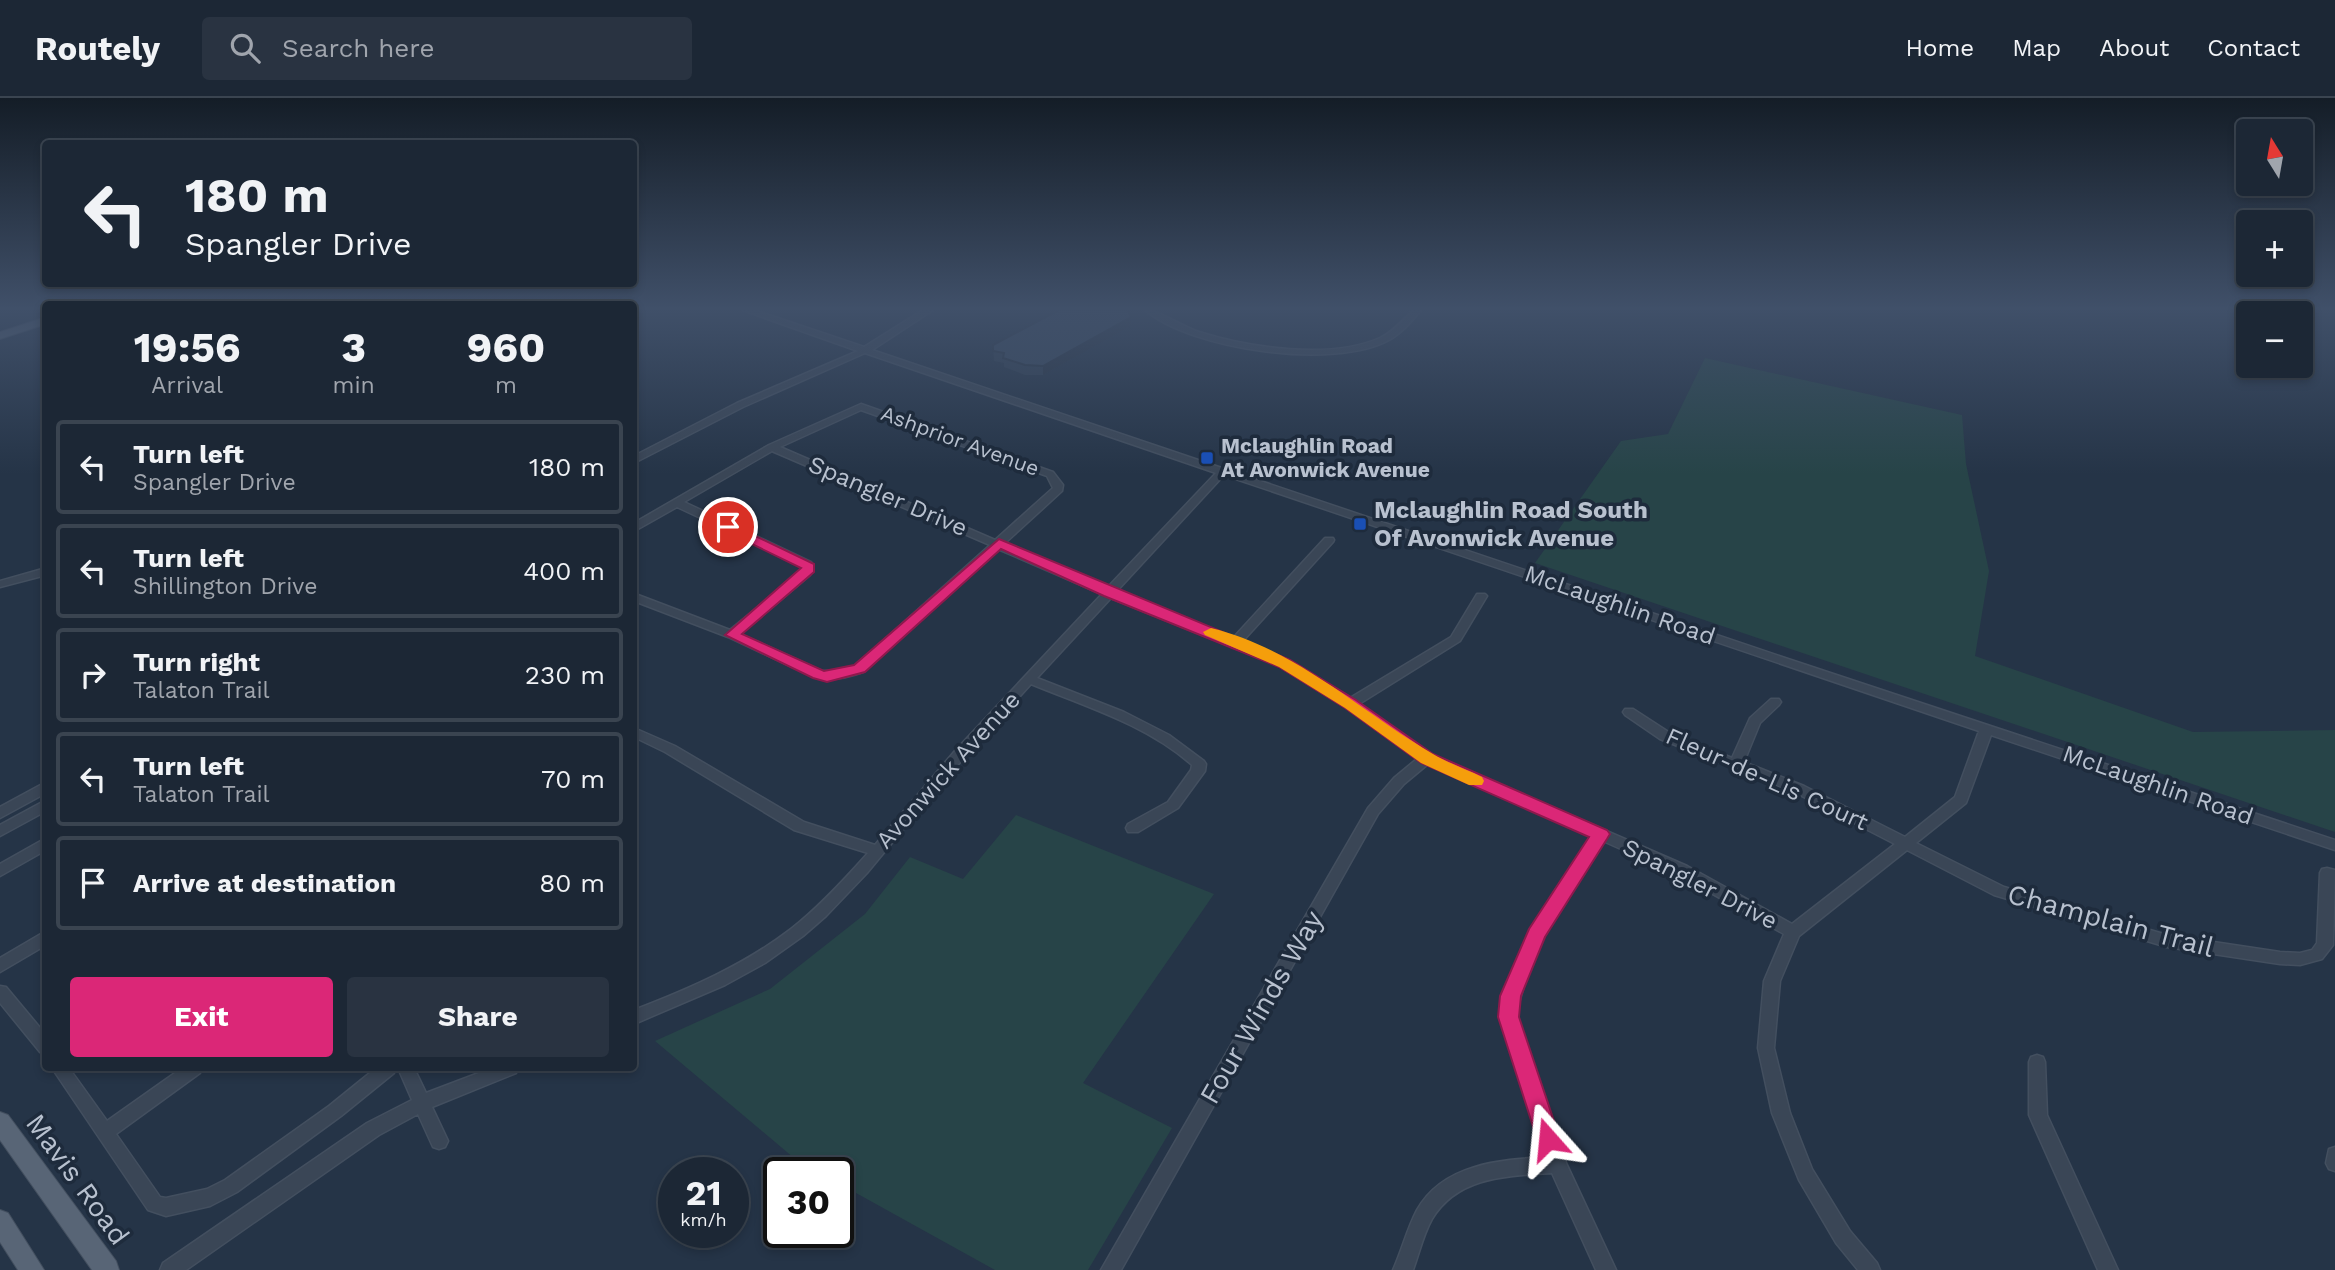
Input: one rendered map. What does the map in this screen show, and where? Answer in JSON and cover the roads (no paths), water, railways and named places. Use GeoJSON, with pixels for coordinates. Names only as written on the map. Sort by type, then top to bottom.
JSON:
{"type":"FeatureCollection","features":[{"type":"Feature","properties":{"kind":"main road","name":"Mavis Road"},"geometry":{"type":"LineString","coordinates":[[0,1122],[107,1270]]}},
{"type":"Feature","properties":{"kind":"main road"},"geometry":{"type":"LineString","coordinates":[[0,1221],[32,1270]]}},
{"type":"Feature","properties":{"kind":"street"},"geometry":{"type":"LineString","coordinates":[[637,458],[740,405],[828,365]]}},
{"type":"Feature","properties":{"kind":"street","name":"McLaughlin Road"},"geometry":{"type":"LineString","coordinates":[[910,365],[2335,845]]}},
{"type":"Feature","properties":{"kind":"street","name":"Ashprior Avenue"},"geometry":{"type":"LineString","coordinates":[[637,525],[772,447],[861,407],[1055,477],[1058,489],[999,543]]}},
{"type":"Feature","properties":{"kind":"street","name":"Spangler Drive"},"geometry":{"type":"LineString","coordinates":[[772,447],[999,543],[1109,593],[1284,663],[1350,704],[1427,758],[1682,870],[1793,932]]}},
{"type":"Feature","properties":{"kind":"street","name":"Avonwick Avenue"},"geometry":{"type":"LineString","coordinates":[[637,1016],[702,992],[787,939],[841,892],[932,784],[1223,471]]}},
{"type":"Feature","properties":{"kind":"street"},"geometry":{"type":"LineString","coordinates":[[674,502],[807,564],[806,573],[732,635]]}},
{"type":"Feature","properties":{"kind":"street"},"geometry":{"type":"LineString","coordinates":[[1236,642],[1329,540]]}},
{"type":"Feature","properties":{"kind":"street"},"geometry":{"type":"LineString","coordinates":[[637,598],[732,635],[827,677],[859,669],[999,543]]}},
{"type":"Feature","properties":{"kind":"street"},"geometry":{"type":"LineString","coordinates":[[0,584],[42,572]]}},
{"type":"Feature","properties":{"kind":"street"},"geometry":{"type":"LineString","coordinates":[[1350,704],[1456,639],[1481,596]]}},
{"type":"Feature","properties":{"kind":"street"},"geometry":{"type":"LineString","coordinates":[[1030,679],[1154,733],[1190,754],[1199,764],[1198,771],[1173,805],[1133,828]]}},
{"type":"Feature","properties":{"kind":"street"},"geometry":{"type":"LineString","coordinates":[[1737,762],[1754,721],[1775,702]]}},
{"type":"Feature","properties":{"kind":"street","name":"Fleur-de-Lis Court"},"geometry":{"type":"LineString","coordinates":[[1629,712],[1665,736],[1737,762],[1907,842]]}},
{"type":"Feature","properties":{"kind":"street"},"geometry":{"type":"LineString","coordinates":[[1870,1270],[1843,1237],[1805,1174],[1781,1113],[1766,1048],[1772,981],[1793,932],[1961,800],[1987,728]]}},
{"type":"Feature","properties":{"kind":"street"},"geometry":{"type":"LineString","coordinates":[[637,733],[670,749],[799,826],[877,851]]}},
{"type":"Feature","properties":{"kind":"street","name":"Four Winds Way"},"geometry":{"type":"LineString","coordinates":[[1111,1270],[1373,811],[1399,781],[1427,758]]}},
{"type":"Feature","properties":{"kind":"street"},"geometry":{"type":"LineString","coordinates":[[0,813],[42,789]]}},
{"type":"Feature","properties":{"kind":"street"},"geometry":{"type":"LineString","coordinates":[[0,831],[42,807]]}},
{"type":"Feature","properties":{"kind":"street"},"geometry":{"type":"LineString","coordinates":[[1601,834],[1536,935],[1511,996],[1508,1017],[1557,1164],[1606,1270]]}},
{"type":"Feature","properties":{"kind":"street","name":"Champlain Trail"},"geometry":{"type":"LineString","coordinates":[[1907,842],[1999,891],[2167,940],[2301,960],[2317,955],[2325,945],[2327,873],[2335,876]]}},
{"type":"Feature","properties":{"kind":"street"},"geometry":{"type":"LineString","coordinates":[[0,871],[42,845]]}},
{"type":"Feature","properties":{"kind":"street"},"geometry":{"type":"LineString","coordinates":[[0,966],[42,940]]}},
{"type":"Feature","properties":{"kind":"street"},"geometry":{"type":"LineString","coordinates":[[0,992],[42,1042]]}},
{"type":"Feature","properties":{"kind":"street"},"geometry":{"type":"LineString","coordinates":[[2037,1062],[2038,1115],[2108,1270]]}},
{"type":"Feature","properties":{"kind":"street"},"geometry":{"type":"LineString","coordinates":[[62,1071],[154,1204],[166,1207],[210,1197],[231,1186],[335,1111],[384,1071]]}},
{"type":"Feature","properties":{"kind":"street"},"geometry":{"type":"LineString","coordinates":[[104,1132],[190,1071]]}},
{"type":"Feature","properties":{"kind":"street"},"geometry":{"type":"LineString","coordinates":[[407,1071],[439,1142]]}},
{"type":"Feature","properties":{"kind":"street"},"geometry":{"type":"LineString","coordinates":[[170,1270],[373,1129],[423,1104],[503,1071]]}},
{"type":"Feature","properties":{"kind":"street"},"geometry":{"type":"LineString","coordinates":[[2335,1155],[2335,1163]]}},
{"type":"Feature","properties":{"kind":"street"},"geometry":{"type":"LineString","coordinates":[[1404,1270],[1426,1213],[1439,1195],[1459,1180],[1485,1171],[1557,1164]]}},
{"type":"Feature","properties":{"kind":"place","name":"Mclaughlin Road At Avonwick Avenue"},"geometry":{"type":"Point","coordinates":[1207,458]}},
{"type":"Feature","properties":{"kind":"place","name":"Mclaughlin Road South Of Avonwick Avenue"},"geometry":{"type":"Point","coordinates":[1360,524]}}]}
